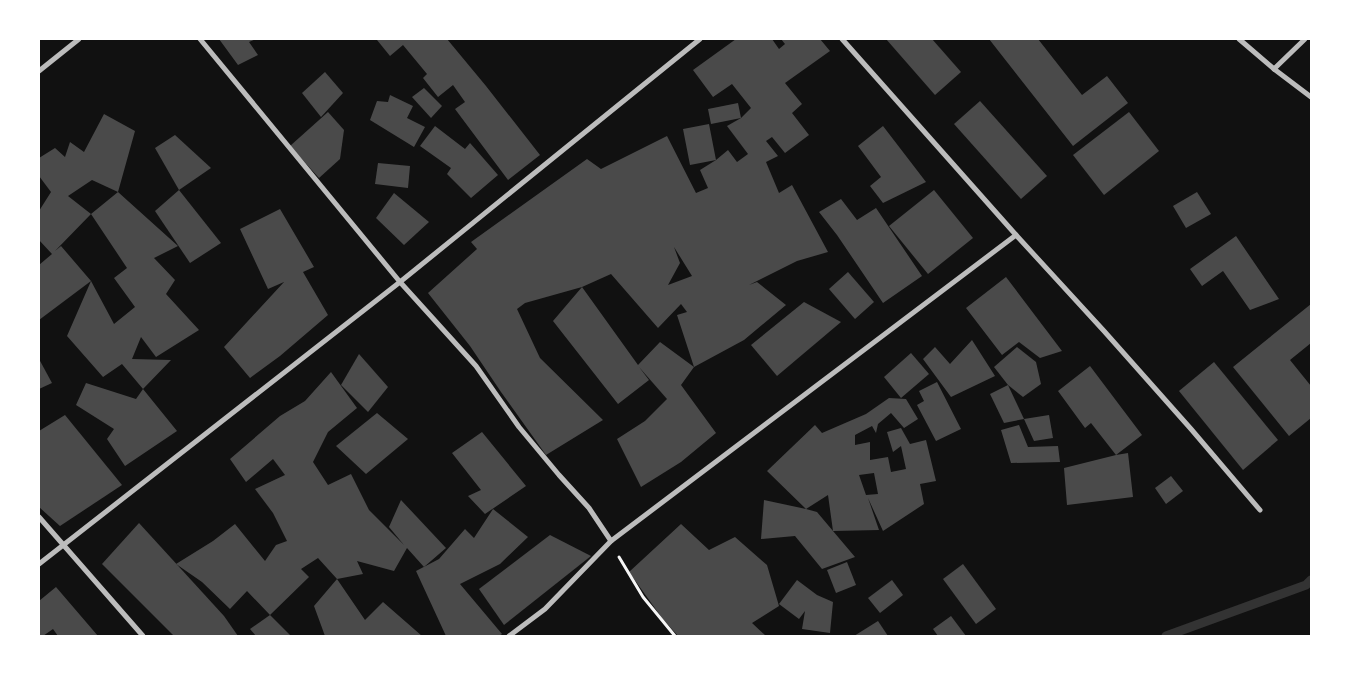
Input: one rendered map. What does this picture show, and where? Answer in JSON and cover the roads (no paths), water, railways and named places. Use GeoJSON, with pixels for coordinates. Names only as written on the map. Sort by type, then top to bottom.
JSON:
{"type":"FeatureCollection","features":[{"type":"Feature","properties":{"kind":"street"},"geometry":{"type":"LineString","coordinates":[[39,71],[79,39]]}},
{"type":"Feature","properties":{"kind":"street"},"geometry":{"type":"LineString","coordinates":[[200,39],[400,282],[476,366],[519,426],[589,508],[611,541]]}},
{"type":"Feature","properties":{"kind":"street"},"geometry":{"type":"LineString","coordinates":[[39,564],[400,282],[700,39]]}},
{"type":"Feature","properties":{"kind":"street"},"geometry":{"type":"LineString","coordinates":[[842,39],[1191,428],[1260,510]]}},
{"type":"Feature","properties":{"kind":"street"},"geometry":{"type":"LineString","coordinates":[[1239,39],[1311,97]]}},
{"type":"Feature","properties":{"kind":"street"},"geometry":{"type":"LineString","coordinates":[[1274,69],[1305,39]]}},
{"type":"Feature","properties":{"kind":"street"},"geometry":{"type":"LineString","coordinates":[[509,636],[545,610],[611,541],[1016,235]]}},
{"type":"Feature","properties":{"kind":"street"},"geometry":{"type":"LineString","coordinates":[[39,517],[143,636]]}},
{"type":"Feature","properties":{"kind":"waterway"},"geometry":{"type":"LineString","coordinates":[[1166,636],[1306,585],[1311,580]]}}]}
